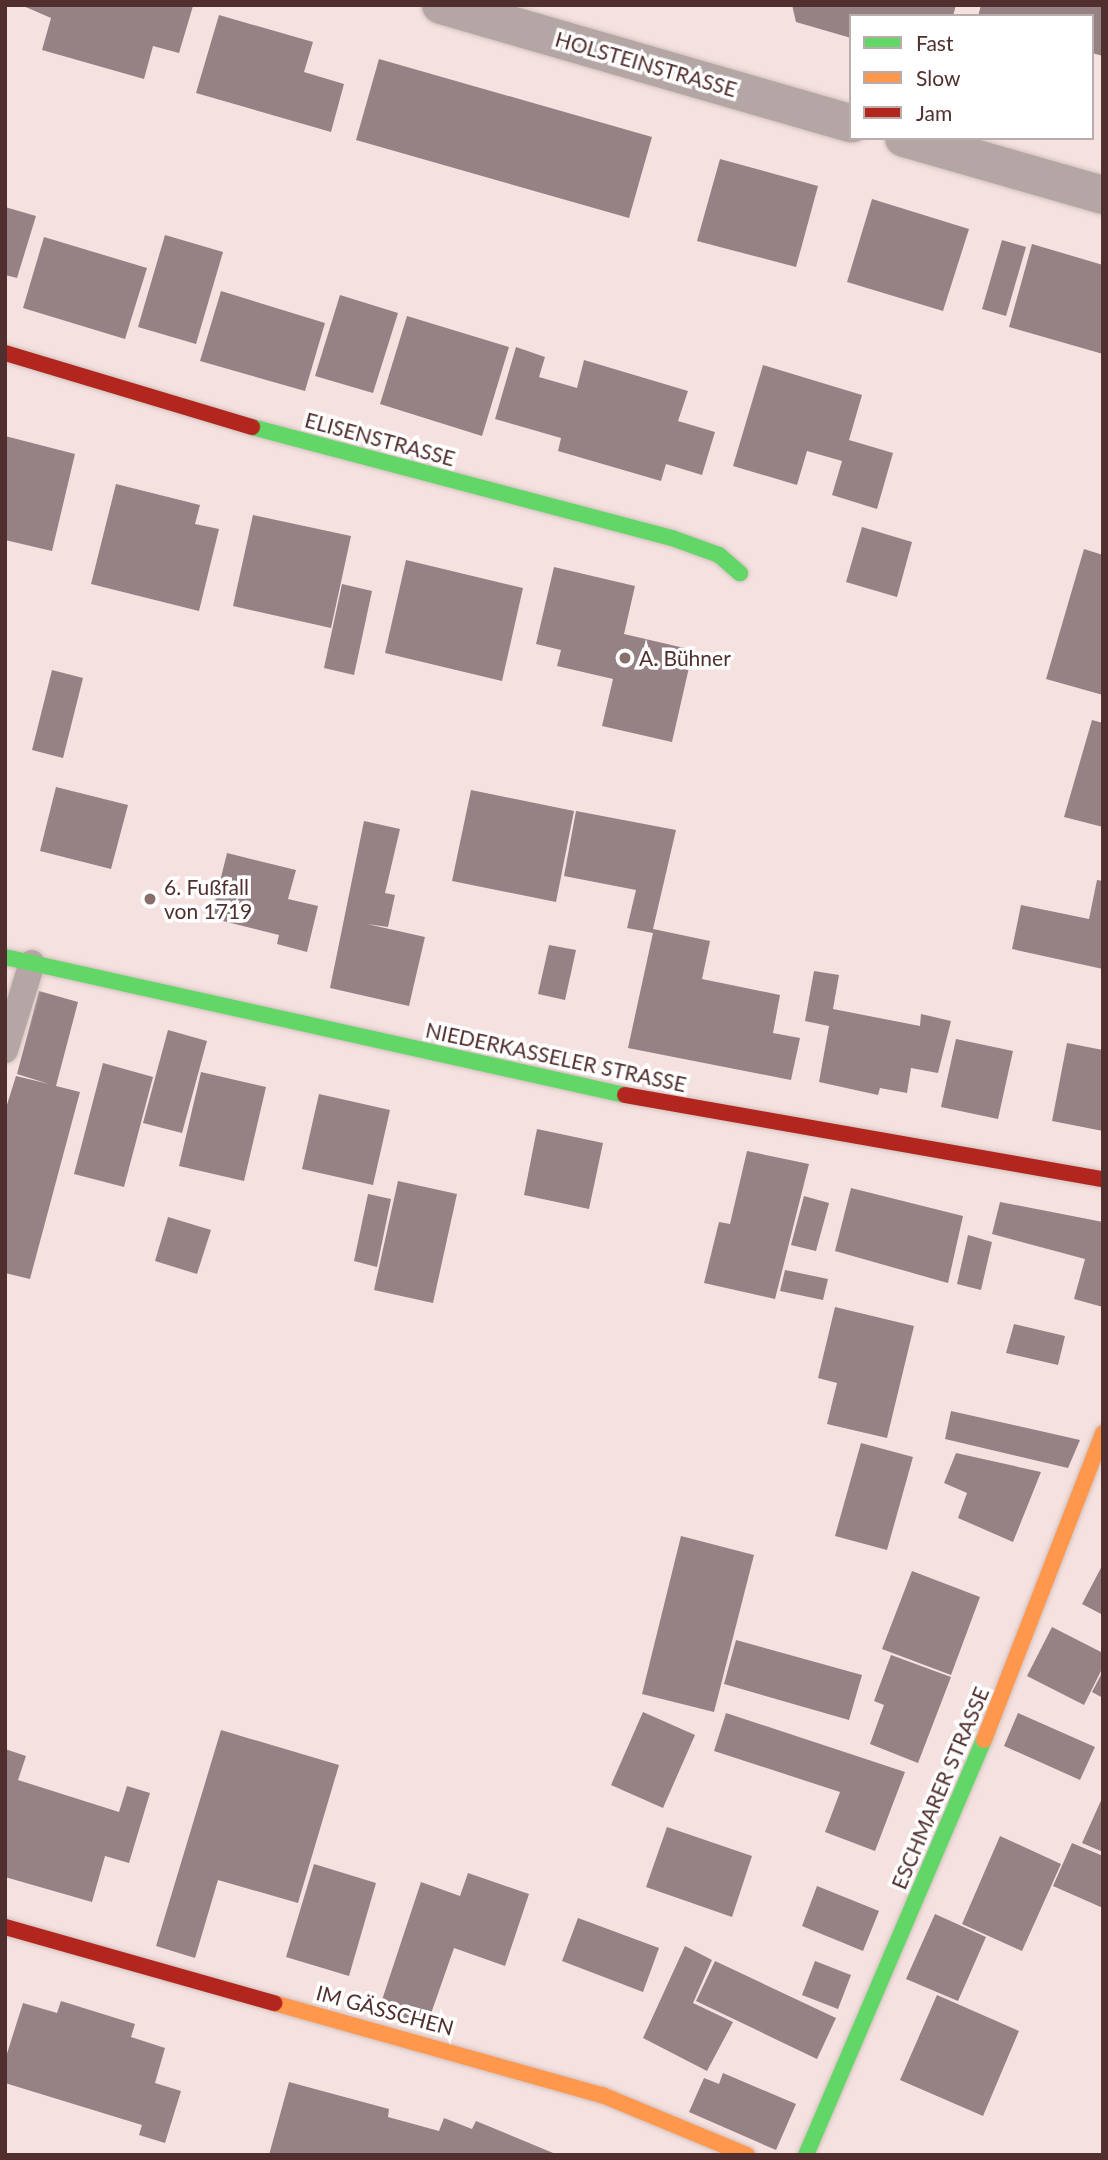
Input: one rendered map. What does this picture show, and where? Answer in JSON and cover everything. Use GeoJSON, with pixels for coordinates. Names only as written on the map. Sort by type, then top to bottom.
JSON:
{"type":"FeatureCollection","features":[{"type":"Feature","properties":{"kind":"street","name":"HOLSTEINSTRASSE"},"geometry":{"type":"LineString","coordinates":[[441,5],[849,122]]}},
{"type":"Feature","properties":{"kind":"street"},"geometry":{"type":"LineString","coordinates":[[911,140],[1103,195]]}},
{"type":"Feature","properties":{"kind":"street","name":"ELISENSTRASSE"},"geometry":{"type":"LineString","coordinates":[[5,353],[243,425],[672,538],[719,555],[740,573]]}},
{"type":"Feature","properties":{"kind":"street","name":"NIEDERKASSELER STRASSE"},"geometry":{"type":"LineString","coordinates":[[5,957],[592,1089],[1103,1180]]}},
{"type":"Feature","properties":{"kind":"street","name":"ESCHMARER STRASSE"},"geometry":{"type":"LineString","coordinates":[[806,2155],[1006,1688],[1103,1433]]}},
{"type":"Feature","properties":{"kind":"street","name":"IM GÄSSCHEN"},"geometry":{"type":"LineString","coordinates":[[5,1927],[603,2095],[747,2155]]}},
{"type":"Feature","properties":{"kind":"lane"},"geometry":{"type":"LineString","coordinates":[[5,1050],[33,963]]}},
{"type":"Feature","properties":{"kind":"building"},"geometry":{"type":"Polygon","coordinates":[[[21,5],[193,6],[179,53],[153,46],[144,79],[42,50],[51,18],[21,5]]]}},
{"type":"Feature","properties":{"kind":"building"},"geometry":{"type":"Polygon","coordinates":[[[792,5],[956,5],[954,14],[849,14],[849,37],[796,22],[792,5]]]}},
{"type":"Feature","properties":{"kind":"building"},"geometry":{"type":"Polygon","coordinates":[[[981,5],[1103,5],[1103,56],[1094,54],[1094,14],[979,14],[981,5]]]}},
{"type":"Feature","properties":{"kind":"building"},"geometry":{"type":"Polygon","coordinates":[[[219,15],[313,42],[304,72],[344,84],[331,132],[196,93],[219,15]]]}},
{"type":"Feature","properties":{"kind":"building"},"geometry":{"type":"Polygon","coordinates":[[[379,59],[652,137],[629,218],[356,140],[379,59]]]}},
{"type":"Feature","properties":{"kind":"building"},"geometry":{"type":"Polygon","coordinates":[[[720,159],[818,186],[796,267],[697,241],[720,159]]]}},
{"type":"Feature","properties":{"kind":"building"},"geometry":{"type":"Polygon","coordinates":[[[872,199],[969,229],[943,311],[847,282],[872,199]]]}},
{"type":"Feature","properties":{"kind":"building"},"geometry":{"type":"Polygon","coordinates":[[[5,207],[36,216],[17,278],[5,275],[5,207]]]}},
{"type":"Feature","properties":{"kind":"building"},"geometry":{"type":"Polygon","coordinates":[[[165,235],[223,252],[196,344],[138,327],[165,235]]]}},
{"type":"Feature","properties":{"kind":"building"},"geometry":{"type":"Polygon","coordinates":[[[44,237],[147,268],[125,339],[23,308],[44,237]]]}},
{"type":"Feature","properties":{"kind":"building"},"geometry":{"type":"Polygon","coordinates":[[[1002,240],[1026,247],[1006,316],[982,309],[1002,240]]]}},
{"type":"Feature","properties":{"kind":"building"},"geometry":{"type":"Polygon","coordinates":[[[1032,244],[1103,265],[1103,354],[1009,327],[1032,244]]]}},
{"type":"Feature","properties":{"kind":"building"},"geometry":{"type":"Polygon","coordinates":[[[221,291],[325,323],[305,391],[200,361],[221,291]]]}},
{"type":"Feature","properties":{"kind":"building"},"geometry":{"type":"Polygon","coordinates":[[[340,295],[398,313],[373,393],[315,376],[340,295]]]}},
{"type":"Feature","properties":{"kind":"building"},"geometry":{"type":"Polygon","coordinates":[[[407,316],[509,347],[482,436],[380,404],[407,316]]]}},
{"type":"Feature","properties":{"kind":"building"},"geometry":{"type":"Polygon","coordinates":[[[516,347],[545,357],[539,377],[577,388],[584,360],[688,391],[678,421],[715,432],[702,475],[666,464],[661,481],[558,451],[561,438],[495,419],[516,347]]]}},
{"type":"Feature","properties":{"kind":"building"},"geometry":{"type":"Polygon","coordinates":[[[763,365],[862,395],[849,440],[893,453],[877,509],[832,495],[842,461],[807,451],[797,485],[733,466],[763,365]]]}},
{"type":"Feature","properties":{"kind":"building"},"geometry":{"type":"Polygon","coordinates":[[[5,436],[75,454],[52,551],[5,540],[5,436]]]}},
{"type":"Feature","properties":{"kind":"building"},"geometry":{"type":"Polygon","coordinates":[[[116,484],[200,505],[195,524],[219,529],[199,611],[91,584],[116,484]]]}},
{"type":"Feature","properties":{"kind":"building"},"geometry":{"type":"Polygon","coordinates":[[[253,515],[351,536],[331,628],[233,606],[253,515]]]}},
{"type":"Feature","properties":{"kind":"building"},"geometry":{"type":"Polygon","coordinates":[[[862,527],[912,542],[897,597],[846,582],[862,527]]]}},
{"type":"Feature","properties":{"kind":"building"},"geometry":{"type":"Polygon","coordinates":[[[1084,549],[1103,555],[1103,695],[1046,679],[1084,549]]]}},
{"type":"Feature","properties":{"kind":"building"},"geometry":{"type":"Polygon","coordinates":[[[406,560],[523,588],[502,681],[385,653],[406,560]]]}},
{"type":"Feature","properties":{"kind":"building","name":"A. Bühner"},"geometry":{"type":"Polygon","coordinates":[[[554,567],[635,586],[624,634],[693,650],[672,742],[602,726],[613,679],[557,666],[561,650],[536,644],[554,567]]]}},
{"type":"Feature","properties":{"kind":"building"},"geometry":{"type":"Polygon","coordinates":[[[342,584],[372,591],[354,675],[324,668],[342,584]]]}},
{"type":"Feature","properties":{"kind":"building"},"geometry":{"type":"Polygon","coordinates":[[[52,670],[83,678],[63,758],[32,750],[52,670]]]}},
{"type":"Feature","properties":{"kind":"building"},"geometry":{"type":"Polygon","coordinates":[[[1092,720],[1103,723],[1103,827],[1064,817],[1092,720]]]}},
{"type":"Feature","properties":{"kind":"building"},"geometry":{"type":"Polygon","coordinates":[[[56,787],[128,805],[111,869],[40,851],[56,787]]]}},
{"type":"Feature","properties":{"kind":"building"},"geometry":{"type":"Polygon","coordinates":[[[471,790],[574,811],[556,902],[452,881],[471,790]]]}},
{"type":"Feature","properties":{"kind":"building"},"geometry":{"type":"Polygon","coordinates":[[[576,811],[676,830],[653,929],[710,941],[702,979],[780,995],[773,1033],[800,1038],[791,1080],[628,1048],[653,933],[627,928],[636,890],[564,876],[576,811]]]}},
{"type":"Feature","properties":{"kind":"building"},"geometry":{"type":"Polygon","coordinates":[[[364,821],[400,829],[385,893],[395,895],[388,927],[367,924],[425,937],[409,1006],[330,988],[364,821]]]}},
{"type":"Feature","properties":{"kind":"building"},"geometry":{"type":"Polygon","coordinates":[[[227,853],[296,870],[288,899],[318,906],[307,952],[277,944],[279,935],[211,918],[227,853]]]}},
{"type":"Feature","properties":{"kind":"building"},"geometry":{"type":"Polygon","coordinates":[[[1097,880],[1103,881],[1103,969],[1012,949],[1021,905],[1089,919],[1097,880]]]}},
{"type":"Feature","properties":{"kind":"building"},"geometry":{"type":"Polygon","coordinates":[[[549,945],[576,950],[565,1000],[538,994],[549,945]]]}},
{"type":"Feature","properties":{"kind":"building"},"geometry":{"type":"Polygon","coordinates":[[[814,971],[839,975],[833,1009],[920,1026],[921,1014],[951,1021],[938,1073],[911,1068],[907,1093],[880,1088],[878,1095],[819,1082],[829,1026],[805,1021],[814,971]]]}},
{"type":"Feature","properties":{"kind":"building"},"geometry":{"type":"Polygon","coordinates":[[[39,991],[78,1002],[56,1086],[80,1092],[30,1279],[5,1273],[5,1111],[16,1076],[49,1084],[17,1074],[39,991]]]}},
{"type":"Feature","properties":{"kind":"building"},"geometry":{"type":"Polygon","coordinates":[[[168,1030],[207,1041],[182,1133],[143,1123],[168,1030]]]}},
{"type":"Feature","properties":{"kind":"building"},"geometry":{"type":"Polygon","coordinates":[[[956,1039],[1013,1051],[998,1119],[941,1107],[956,1039]]]}},
{"type":"Feature","properties":{"kind":"building"},"geometry":{"type":"Polygon","coordinates":[[[1067,1043],[1103,1050],[1103,1131],[1052,1121],[1067,1043]]]}},
{"type":"Feature","properties":{"kind":"building"},"geometry":{"type":"Polygon","coordinates":[[[103,1063],[153,1077],[124,1187],[74,1174],[103,1063]]]}},
{"type":"Feature","properties":{"kind":"building"},"geometry":{"type":"Polygon","coordinates":[[[201,1072],[266,1087],[244,1181],[179,1166],[201,1072]]]}},
{"type":"Feature","properties":{"kind":"building"},"geometry":{"type":"Polygon","coordinates":[[[319,1094],[390,1110],[373,1185],[302,1169],[319,1094]]]}},
{"type":"Feature","properties":{"kind":"building"},"geometry":{"type":"Polygon","coordinates":[[[537,1129],[603,1143],[589,1209],[524,1195],[537,1129]]]}},
{"type":"Feature","properties":{"kind":"building"},"geometry":{"type":"Polygon","coordinates":[[[747,1151],[809,1164],[775,1299],[704,1283],[719,1222],[730,1224],[747,1151]]]}},
{"type":"Feature","properties":{"kind":"building"},"geometry":{"type":"Polygon","coordinates":[[[398,1181],[457,1194],[433,1303],[374,1290],[398,1181]]]}},
{"type":"Feature","properties":{"kind":"building"},"geometry":{"type":"Polygon","coordinates":[[[851,1188],[963,1216],[948,1283],[835,1251],[851,1188]]]}},
{"type":"Feature","properties":{"kind":"building"},"geometry":{"type":"Polygon","coordinates":[[[368,1194],[391,1199],[377,1267],[354,1261],[368,1194]]]}},
{"type":"Feature","properties":{"kind":"building"},"geometry":{"type":"Polygon","coordinates":[[[804,1196],[829,1203],[816,1251],[791,1245],[804,1196]]]}},
{"type":"Feature","properties":{"kind":"building"},"geometry":{"type":"Polygon","coordinates":[[[1000,1202],[1103,1222],[1103,1307],[1074,1299],[1085,1259],[992,1234],[1000,1202]]]}},
{"type":"Feature","properties":{"kind":"building"},"geometry":{"type":"Polygon","coordinates":[[[168,1217],[211,1230],[197,1274],[155,1261],[168,1217]]]}},
{"type":"Feature","properties":{"kind":"building"},"geometry":{"type":"Polygon","coordinates":[[[968,1235],[992,1242],[981,1290],[957,1284],[968,1235]]]}},
{"type":"Feature","properties":{"kind":"building"},"geometry":{"type":"Polygon","coordinates":[[[785,1270],[828,1279],[823,1300],[780,1291],[785,1270]]]}},
{"type":"Feature","properties":{"kind":"building"},"geometry":{"type":"Polygon","coordinates":[[[835,1307],[914,1326],[887,1438],[827,1424],[837,1383],[818,1378],[835,1307]]]}},
{"type":"Feature","properties":{"kind":"building"},"geometry":{"type":"Polygon","coordinates":[[[1014,1324],[1065,1336],[1058,1365],[1006,1353],[1014,1324]]]}},
{"type":"Feature","properties":{"kind":"building"},"geometry":{"type":"Polygon","coordinates":[[[951,1411],[1080,1440],[1068,1468],[945,1439],[951,1411]]]}},
{"type":"Feature","properties":{"kind":"building"},"geometry":{"type":"Polygon","coordinates":[[[861,1443],[913,1457],[887,1550],[835,1536],[861,1443]]]}},
{"type":"Feature","properties":{"kind":"building"},"geometry":{"type":"Polygon","coordinates":[[[956,1453],[1041,1472],[1013,1542],[958,1518],[967,1493],[944,1483],[956,1453]]]}},
{"type":"Feature","properties":{"kind":"building"},"geometry":{"type":"Polygon","coordinates":[[[681,1536],[754,1555],[714,1712],[642,1694],[681,1536]]]}},
{"type":"Feature","properties":{"kind":"building"},"geometry":{"type":"Polygon","coordinates":[[[1103,1564],[1103,1615],[1082,1604],[1103,1564]]]}},
{"type":"Feature","properties":{"kind":"building"},"geometry":{"type":"Polygon","coordinates":[[[912,1571],[980,1597],[951,1675],[882,1649],[912,1571]]]}},
{"type":"Feature","properties":{"kind":"building"},"geometry":{"type":"Polygon","coordinates":[[[1052,1627],[1103,1653],[1103,1667],[1084,1705],[1027,1676],[1052,1627]]]}},
{"type":"Feature","properties":{"kind":"building"},"geometry":{"type":"Polygon","coordinates":[[[736,1640],[862,1675],[849,1720],[724,1684],[736,1640]]]}},
{"type":"Feature","properties":{"kind":"building"},"geometry":{"type":"Polygon","coordinates":[[[891,1655],[951,1677],[918,1763],[870,1744],[884,1705],[874,1701],[891,1655]]]}},
{"type":"Feature","properties":{"kind":"building"},"geometry":{"type":"Polygon","coordinates":[[[1103,1671],[1103,1698],[1092,1692],[1103,1671]]]}},
{"type":"Feature","properties":{"kind":"building"},"geometry":{"type":"Polygon","coordinates":[[[643,1712],[695,1735],[663,1808],[611,1785],[643,1712]]]}},
{"type":"Feature","properties":{"kind":"building"},"geometry":{"type":"Polygon","coordinates":[[[726,1713],[905,1772],[875,1851],[825,1832],[840,1792],[714,1751],[726,1713]]]}},
{"type":"Feature","properties":{"kind":"building"},"geometry":{"type":"Polygon","coordinates":[[[1018,1713],[1095,1747],[1080,1780],[1004,1746],[1018,1713]]]}},
{"type":"Feature","properties":{"kind":"building"},"geometry":{"type":"Polygon","coordinates":[[[221,1730],[339,1765],[298,1903],[218,1880],[195,1958],[156,1946],[221,1730]]]}},
{"type":"Feature","properties":{"kind":"building"},"geometry":{"type":"Polygon","coordinates":[[[5,1749],[26,1756],[18,1780],[119,1812],[127,1786],[150,1793],[129,1863],[105,1856],[92,1902],[5,1877],[5,1749]]]}},
{"type":"Feature","properties":{"kind":"building"},"geometry":{"type":"Polygon","coordinates":[[[1103,1796],[1103,1852],[1082,1843],[1103,1796]]]}},
{"type":"Feature","properties":{"kind":"building"},"geometry":{"type":"Polygon","coordinates":[[[667,1827],[752,1856],[732,1917],[646,1887],[667,1827]]]}},
{"type":"Feature","properties":{"kind":"building"},"geometry":{"type":"Polygon","coordinates":[[[1000,1836],[1061,1864],[1022,1951],[962,1924],[1000,1836]]]}},
{"type":"Feature","properties":{"kind":"building"},"geometry":{"type":"Polygon","coordinates":[[[1072,1843],[1103,1856],[1103,1908],[1053,1886],[1072,1843]]]}},
{"type":"Feature","properties":{"kind":"building"},"geometry":{"type":"Polygon","coordinates":[[[314,1864],[376,1883],[349,1976],[286,1957],[314,1864]]]}},
{"type":"Feature","properties":{"kind":"building"},"geometry":{"type":"Polygon","coordinates":[[[468,1873],[529,1894],[505,1966],[454,1948],[427,2025],[379,2009],[421,1882],[460,1896],[468,1873]]]}},
{"type":"Feature","properties":{"kind":"building"},"geometry":{"type":"Polygon","coordinates":[[[817,1886],[879,1911],[863,1951],[802,1926],[817,1886]]]}},
{"type":"Feature","properties":{"kind":"building"},"geometry":{"type":"Polygon","coordinates":[[[935,1914],[986,1937],[958,2001],[906,1979],[935,1914]]]}},
{"type":"Feature","properties":{"kind":"building"},"geometry":{"type":"Polygon","coordinates":[[[578,1918],[659,1948],[643,1992],[562,1961],[578,1918]]]}},
{"type":"Feature","properties":{"kind":"building"},"geometry":{"type":"Polygon","coordinates":[[[685,1946],[712,1960],[693,2003],[733,2022],[707,2071],[643,2038],[685,1946]]]}},
{"type":"Feature","properties":{"kind":"building"},"geometry":{"type":"Polygon","coordinates":[[[715,1961],[836,2018],[817,2059],[696,2001],[715,1961]]]}},
{"type":"Feature","properties":{"kind":"building"},"geometry":{"type":"Polygon","coordinates":[[[815,1961],[851,1975],[838,2009],[802,1995],[815,1961]]]}},
{"type":"Feature","properties":{"kind":"building"},"geometry":{"type":"Polygon","coordinates":[[[937,1995],[1019,2031],[983,2116],[900,2080],[937,1995]]]}},
{"type":"Feature","properties":{"kind":"building"},"geometry":{"type":"Polygon","coordinates":[[[61,2001],[135,2024],[131,2037],[165,2048],[155,2083],[181,2091],[165,2143],[139,2135],[142,2125],[5,2083],[5,2060],[23,2003],[57,2013],[61,2001]]]}},
{"type":"Feature","properties":{"kind":"building"},"geometry":{"type":"Polygon","coordinates":[[[723,2073],[796,2104],[776,2150],[689,2112],[704,2078],[719,2084],[723,2073]]]}},
{"type":"Feature","properties":{"kind":"building"},"geometry":{"type":"Polygon","coordinates":[[[289,2082],[389,2109],[388,2117],[439,2131],[444,2118],[472,2129],[476,2121],[558,2155],[269,2155],[289,2082]]]}},
{"type":"Feature","properties":{"kind":"traffic: fast"},"geometry":{"type":"LineString","coordinates":[[252,427],[672,538],[719,555],[740,573]]}},
{"type":"Feature","properties":{"kind":"traffic: fast"},"geometry":{"type":"LineString","coordinates":[[5,957],[625,1095]]}},
{"type":"Feature","properties":{"kind":"traffic: fast"},"geometry":{"type":"LineString","coordinates":[[806,2155],[984,1740]]}},
{"type":"Feature","properties":{"kind":"traffic: slow"},"geometry":{"type":"LineString","coordinates":[[984,1740],[1103,1433]]}},
{"type":"Feature","properties":{"kind":"traffic: slow"},"geometry":{"type":"LineString","coordinates":[[274,2003],[602,2095],[747,2155]]}},
{"type":"Feature","properties":{"kind":"traffic: jam"},"geometry":{"type":"LineString","coordinates":[[5,353],[252,427]]}},
{"type":"Feature","properties":{"kind":"traffic: jam"},"geometry":{"type":"LineString","coordinates":[[625,1095],[1103,1179]]}},
{"type":"Feature","properties":{"kind":"traffic: jam"},"geometry":{"type":"LineString","coordinates":[[5,1927],[274,2003]]}},
{"type":"Feature","properties":{"kind":"place","name":"A. Bühner"},"geometry":{"type":"Point","coordinates":[625,658]}},
{"type":"Feature","properties":{"kind":"place","name":"6. Fußfall von 1719"},"geometry":{"type":"Point","coordinates":[150,899]}}]}
